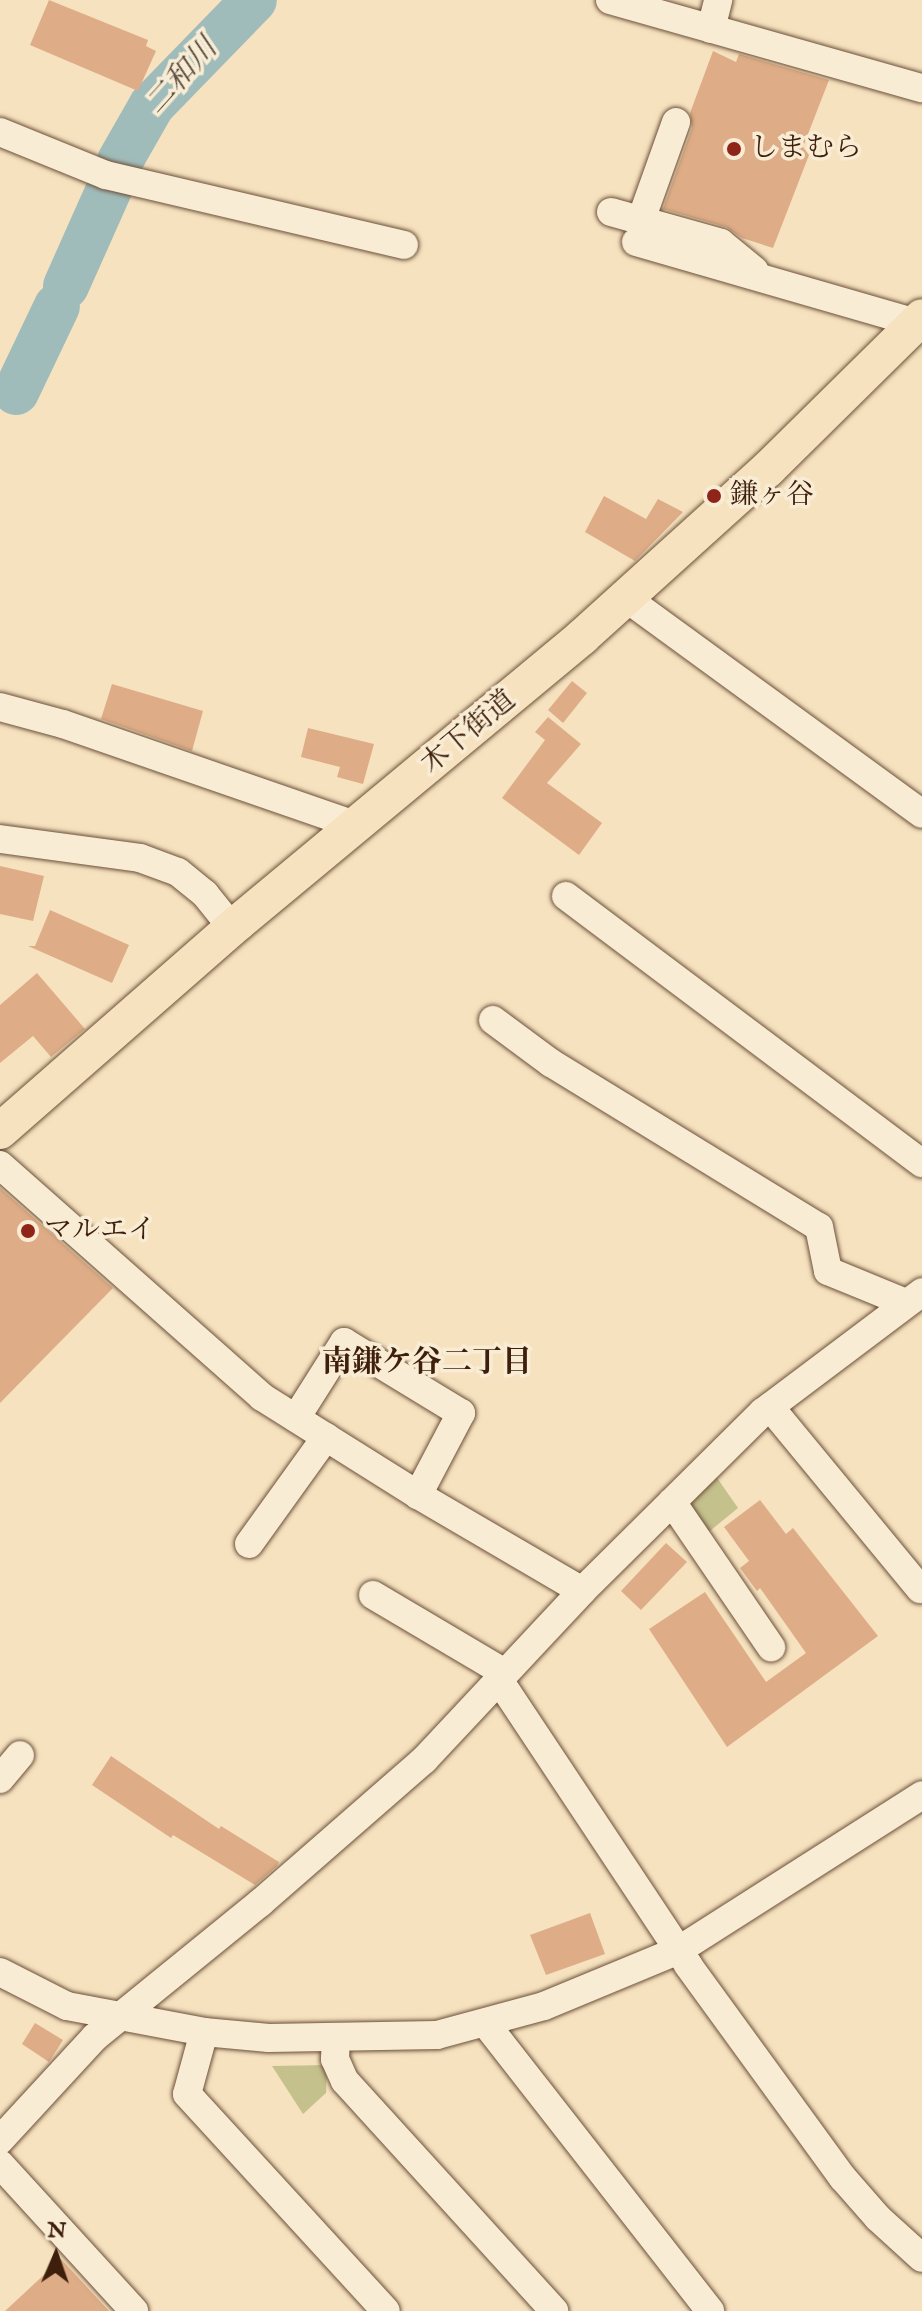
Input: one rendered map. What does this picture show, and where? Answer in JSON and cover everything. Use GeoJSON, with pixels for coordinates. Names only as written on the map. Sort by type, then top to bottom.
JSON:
{"type":"FeatureCollection","features":[{"type":"Feature","properties":{"kind":"main road","name":"木下街道"},"geometry":{"type":"LineString","coordinates":[[0,1131],[233,929],[626,598],[768,469],[919,320]]}},
{"type":"Feature","properties":{"kind":"street"},"geometry":{"type":"LineString","coordinates":[[610,0],[922,88]]}},
{"type":"Feature","properties":{"kind":"street"},"geometry":{"type":"LineString","coordinates":[[711,29],[718,0]]}},
{"type":"Feature","properties":{"kind":"street"},"geometry":{"type":"LineString","coordinates":[[638,231],[676,122]]}},
{"type":"Feature","properties":{"kind":"street"},"geometry":{"type":"LineString","coordinates":[[0,132],[106,175],[404,245]]}},
{"type":"Feature","properties":{"kind":"street"},"geometry":{"type":"LineString","coordinates":[[611,212],[638,231],[721,243],[764,279],[919,320]]}},
{"type":"Feature","properties":{"kind":"street"},"geometry":{"type":"LineString","coordinates":[[626,598],[922,814]]}},
{"type":"Feature","properties":{"kind":"street"},"geometry":{"type":"LineString","coordinates":[[0,707],[78,729],[357,826]]}},
{"type":"Feature","properties":{"kind":"street"},"geometry":{"type":"LineString","coordinates":[[0,839],[140,858],[178,872],[205,894],[233,929]]}},
{"type":"Feature","properties":{"kind":"street"},"geometry":{"type":"LineString","coordinates":[[566,896],[922,1163]]}},
{"type":"Feature","properties":{"kind":"street"},"geometry":{"type":"LineString","coordinates":[[493,1020],[551,1063],[819,1227],[828,1271],[914,1298]]}},
{"type":"Feature","properties":{"kind":"street"},"geometry":{"type":"LineString","coordinates":[[0,1165],[262,1397],[418,1495],[582,1591]]}},
{"type":"Feature","properties":{"kind":"street"},"geometry":{"type":"LineString","coordinates":[[134,2311],[1,2144],[95,2037],[260,1903],[424,1760],[582,1591],[770,1407],[914,1298]]}},
{"type":"Feature","properties":{"kind":"street"},"geometry":{"type":"LineString","coordinates":[[296,1418],[344,1342],[461,1413],[418,1495]]}},
{"type":"Feature","properties":{"kind":"street"},"geometry":{"type":"LineString","coordinates":[[770,1407],[920,1589]]}},
{"type":"Feature","properties":{"kind":"street"},"geometry":{"type":"LineString","coordinates":[[249,1544],[326,1437]]}},
{"type":"Feature","properties":{"kind":"street"},"geometry":{"type":"LineString","coordinates":[[672,1502],[771,1647]]}},
{"type":"Feature","properties":{"kind":"street"},"geometry":{"type":"LineString","coordinates":[[373,1595],[502,1677],[679,1950],[843,2178],[878,2218],[922,2258]]}},
{"type":"Feature","properties":{"kind":"street"},"geometry":{"type":"LineString","coordinates":[[0,1779],[20,1755]]}},
{"type":"Feature","properties":{"kind":"street"},"geometry":{"type":"LineString","coordinates":[[0,1972],[67,2006],[120,2019],[204,2032],[269,2038],[336,2039],[437,2035],[486,2024],[583,1992],[679,1950],[922,1795]]}},
{"type":"Feature","properties":{"kind":"street"},"geometry":{"type":"LineString","coordinates":[[486,2024],[710,2311]]}},
{"type":"Feature","properties":{"kind":"street"},"geometry":{"type":"LineString","coordinates":[[204,2032],[187,2094],[386,2311]]}},
{"type":"Feature","properties":{"kind":"street"},"geometry":{"type":"LineString","coordinates":[[336,2039],[335,2059],[345,2081],[554,2311]]}},
{"type":"Feature","properties":{"kind":"shaded area"},"geometry":{"type":"Polygon","coordinates":[[[713,1472],[738,1508],[705,1535],[691,1518],[691,1503],[713,1472]]]}},
{"type":"Feature","properties":{"kind":"shaded area"},"geometry":{"type":"Polygon","coordinates":[[[327,2065],[326,2093],[303,2114],[272,2066],[327,2065]]]}},
{"type":"Feature","properties":{"kind":"building"},"geometry":{"type":"Polygon","coordinates":[[[49,0],[148,40],[146,46],[156,51],[138,91],[30,45],[49,0]]]}},
{"type":"Feature","properties":{"kind":"building"},"geometry":{"type":"Polygon","coordinates":[[[713,51],[736,62],[739,54],[829,80],[803,147],[809,155],[773,248],[742,238],[726,227],[663,209],[692,128],[690,113],[713,51]]]}},
{"type":"Feature","properties":{"kind":"building"},"geometry":{"type":"Polygon","coordinates":[[[604,496],[646,519],[658,499],[683,512],[635,561],[585,532],[604,496]]]}},
{"type":"Feature","properties":{"kind":"building"},"geometry":{"type":"Polygon","coordinates":[[[572,681],[587,693],[563,723],[548,710],[572,681]]]}},
{"type":"Feature","properties":{"kind":"building"},"geometry":{"type":"Polygon","coordinates":[[[112,684],[203,711],[192,751],[101,719],[112,684]]]}},
{"type":"Feature","properties":{"kind":"building"},"geometry":{"type":"Polygon","coordinates":[[[548,717],[581,744],[547,783],[602,823],[579,855],[502,798],[545,740],[535,732],[548,717]]]}},
{"type":"Feature","properties":{"kind":"building"},"geometry":{"type":"Polygon","coordinates":[[[308,728],[374,744],[363,784],[337,777],[340,767],[301,757],[308,728]]]}},
{"type":"Feature","properties":{"kind":"building"},"geometry":{"type":"Polygon","coordinates":[[[0,866],[44,876],[33,921],[0,914],[0,866]]]}},
{"type":"Feature","properties":{"kind":"building"},"geometry":{"type":"Polygon","coordinates":[[[50,910],[129,945],[112,983],[28,946],[35,946],[50,910]]]}},
{"type":"Feature","properties":{"kind":"building"},"geometry":{"type":"Polygon","coordinates":[[[37,973],[85,1029],[51,1057],[33,1036],[0,1063],[0,1005],[37,973]]]}},
{"type":"Feature","properties":{"kind":"building","name":"マルエイ"},"geometry":{"type":"Polygon","coordinates":[[[0,1188],[113,1288],[0,1403],[0,1188]]]}},
{"type":"Feature","properties":{"kind":"building"},"geometry":{"type":"Polygon","coordinates":[[[760,1500],[786,1534],[793,1528],[878,1636],[727,1747],[649,1629],[705,1592],[766,1682],[806,1653],[760,1588],[757,1591],[740,1568],[749,1561],[724,1527],[760,1500]]]}},
{"type":"Feature","properties":{"kind":"building"},"geometry":{"type":"Polygon","coordinates":[[[666,1543],[687,1562],[641,1610],[621,1591],[666,1543]]]}},
{"type":"Feature","properties":{"kind":"building"},"geometry":{"type":"Polygon","coordinates":[[[111,1756],[219,1829],[221,1826],[279,1862],[277,1866],[255,1885],[173,1835],[171,1838],[92,1785],[111,1756]]]}},
{"type":"Feature","properties":{"kind":"building"},"geometry":{"type":"Polygon","coordinates":[[[590,1913],[605,1954],[546,1975],[530,1935],[590,1913]]]}},
{"type":"Feature","properties":{"kind":"building"},"geometry":{"type":"Polygon","coordinates":[[[35,2023],[63,2040],[49,2062],[22,2044],[35,2023]]]}},
{"type":"Feature","properties":{"kind":"building"},"geometry":{"type":"Polygon","coordinates":[[[61,2259],[109,2311],[5,2311],[61,2259]]]}},
{"type":"Feature","properties":{"kind":"waterway","name":"二和川"},"geometry":{"type":"LineString","coordinates":[[120,161],[152,105],[254,0]]}},
{"type":"Feature","properties":{"kind":"waterway","name":"二和川"},"geometry":{"type":"LineString","coordinates":[[66,286],[111,185]]}},
{"type":"Feature","properties":{"kind":"waterway","name":"二和川"},"geometry":{"type":"LineString","coordinates":[[16,392],[57,306]]}},
{"type":"Feature","properties":{"kind":"place","name":"しまむら"},"geometry":{"type":"Point","coordinates":[734,149]}},
{"type":"Feature","properties":{"kind":"place","name":"鎌ヶ谷"},"geometry":{"type":"Point","coordinates":[714,496]}},
{"type":"Feature","properties":{"kind":"place","name":"マルエイ"},"geometry":{"type":"Point","coordinates":[28,1231]}},
{"type":"Feature","properties":{"kind":"district","name":"南鎌ケ谷二丁目"},"geometry":{"type":"Point","coordinates":[427,1363]}}]}
